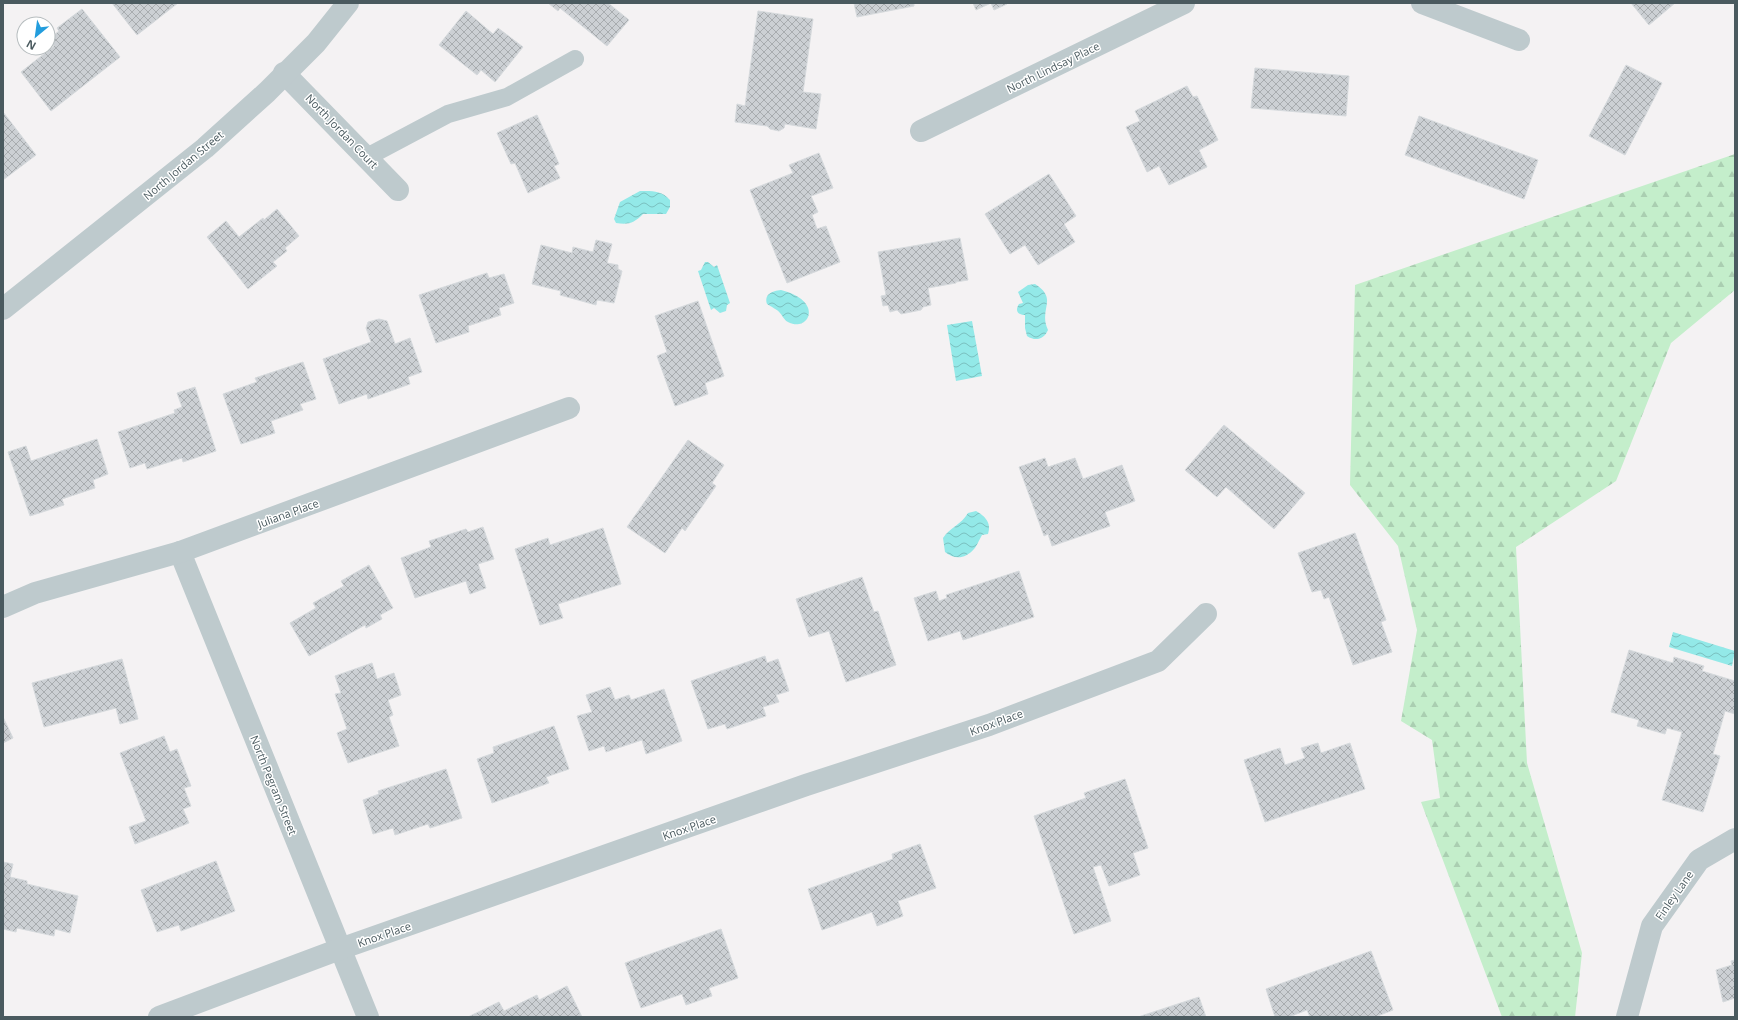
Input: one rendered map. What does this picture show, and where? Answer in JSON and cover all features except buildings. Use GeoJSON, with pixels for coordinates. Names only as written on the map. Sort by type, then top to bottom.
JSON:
{"type":"FeatureCollection","features":[{"type":"Feature","properties":{"kind":"street","name":"North Jordan Street"},"geometry":{"type":"LineString","coordinates":[[3,310],[205,148],[267,92],[284,73],[316,43],[348,3]]}},
{"type":"Feature","properties":{"kind":"street","name":"North Lindsay Place"},"geometry":{"type":"LineString","coordinates":[[921,131],[1184,3]]}},
{"type":"Feature","properties":{"kind":"street"},"geometry":{"type":"LineString","coordinates":[[1422,3],[1519,40]]}},
{"type":"Feature","properties":{"kind":"street","name":"North Jordan Court"},"geometry":{"type":"LineString","coordinates":[[284,73],[398,190]]}},
{"type":"Feature","properties":{"kind":"street","name":"Juliana Place"},"geometry":{"type":"LineString","coordinates":[[3,607],[35,593],[180,552],[569,408]]}},
{"type":"Feature","properties":{"kind":"street","name":"North Pegram Street"},"geometry":{"type":"LineString","coordinates":[[180,552],[368,1017]]}},
{"type":"Feature","properties":{"kind":"street","name":"Knox Place"},"geometry":{"type":"LineString","coordinates":[[159,1017],[340,950],[806,785],[989,725],[1158,660],[1206,614]]}},
{"type":"Feature","properties":{"kind":"street","name":"Finley Lane"},"geometry":{"type":"LineString","coordinates":[[1626,1017],[1652,926],[1699,860],[1735,839]]}},
{"type":"Feature","properties":{"kind":"lane"},"geometry":{"type":"LineString","coordinates":[[367,157],[448,114],[507,97],[575,59]]}},
{"type":"Feature","properties":{"kind":"green space"},"geometry":{"type":"Polygon","coordinates":[[[1735,154],[1735,290],[1671,343],[1616,481],[1516,547],[1527,763],[1582,953],[1575,1017],[1502,1017],[1421,802],[1440,798],[1432,740],[1401,721],[1417,630],[1398,546],[1350,485],[1355,285],[1735,154]]]}},
{"type":"Feature","properties":{"kind":"water"},"geometry":{"type":"Polygon","coordinates":[[[640,191],[656,192],[667,197],[670,200],[670,207],[666,214],[643,214],[631,223],[616,223],[614,219],[620,202],[640,191]]]}},
{"type":"Feature","properties":{"kind":"water"},"geometry":{"type":"Polygon","coordinates":[[[705,262],[708,262],[714,267],[717,265],[730,303],[727,305],[726,311],[720,313],[714,308],[711,310],[698,271],[701,270],[705,262]]]}},
{"type":"Feature","properties":{"kind":"water"},"geometry":{"type":"Polygon","coordinates":[[[1035,284],[1042,289],[1047,300],[1045,316],[1048,330],[1044,336],[1039,339],[1030,338],[1027,336],[1025,328],[1025,315],[1020,314],[1017,310],[1019,304],[1023,303],[1018,292],[1028,285],[1035,284]]]}},
{"type":"Feature","properties":{"kind":"water"},"geometry":{"type":"Polygon","coordinates":[[[781,290],[795,295],[804,301],[808,308],[809,314],[807,320],[796,324],[788,322],[776,309],[767,304],[766,301],[768,295],[775,291],[781,290]]]}},
{"type":"Feature","properties":{"kind":"water"},"geometry":{"type":"Polygon","coordinates":[[[972,321],[982,376],[956,381],[947,325],[972,321]]]}},
{"type":"Feature","properties":{"kind":"water"},"geometry":{"type":"Polygon","coordinates":[[[976,511],[987,520],[989,526],[988,534],[982,535],[974,549],[967,555],[956,557],[949,555],[945,552],[943,538],[968,513],[976,511]]]}},
{"type":"Feature","properties":{"kind":"water"},"geometry":{"type":"Polygon","coordinates":[[[1673,632],[1735,651],[1732,666],[1669,647],[1673,632]]]}}]}
